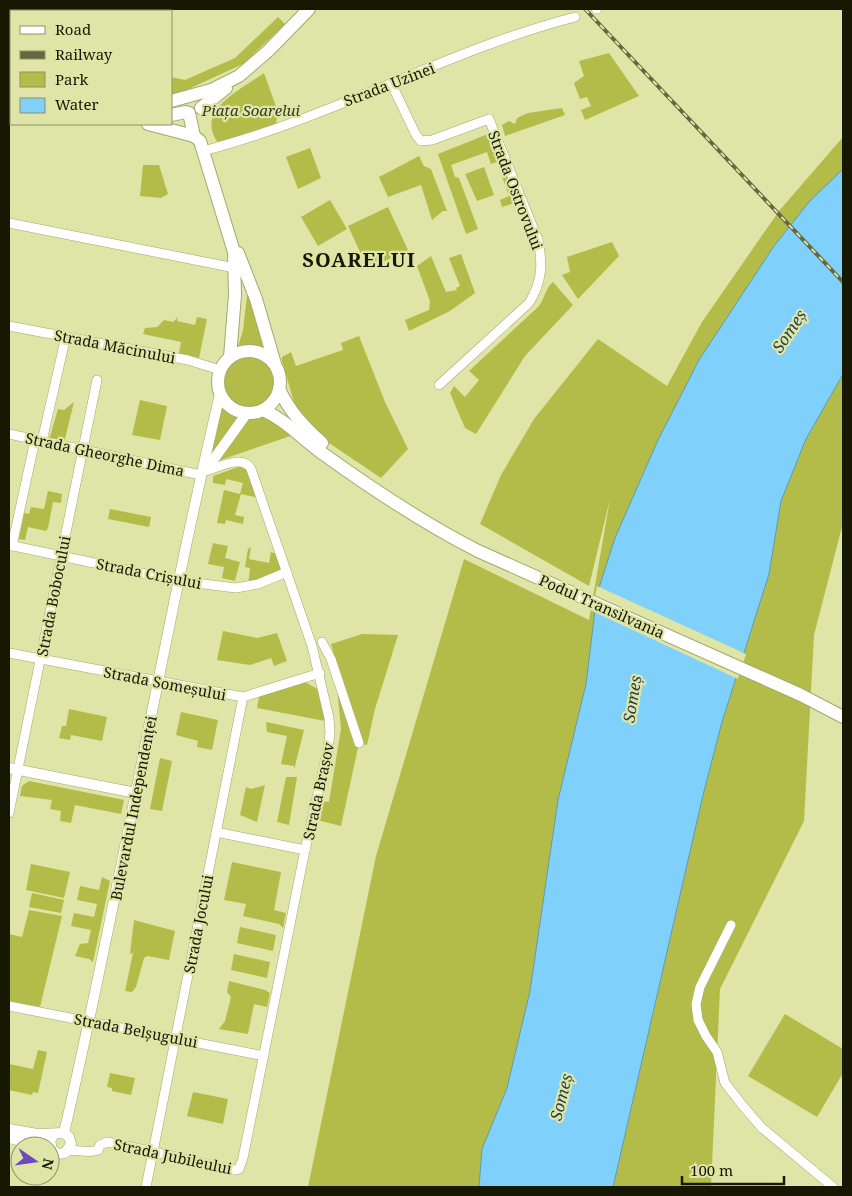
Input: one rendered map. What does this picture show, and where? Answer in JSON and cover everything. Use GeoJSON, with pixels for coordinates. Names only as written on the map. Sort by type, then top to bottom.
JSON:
{"type":"FeatureCollection","features":[{"type":"Feature","properties":{"kind":"main road"},"geometry":{"type":"LineString","coordinates":[[172,115],[194,111],[256,62],[309,9]]}},
{"type":"Feature","properties":{"kind":"main road"},"geometry":{"type":"LineString","coordinates":[[194,111],[182,105],[183,98],[223,85],[239,76]]}},
{"type":"Feature","properties":{"kind":"main road"},"geometry":{"type":"LineString","coordinates":[[194,111],[199,142],[231,240],[235,268],[230,357]]}},
{"type":"Feature","properties":{"kind":"main road"},"geometry":{"type":"LineString","coordinates":[[151,125],[199,142]]}},
{"type":"Feature","properties":{"kind":"main road"},"geometry":{"type":"LineString","coordinates":[[220,394],[233,409],[247,413],[263,410],[274,401],[279,389],[280,376],[256,299],[223,214]]}},
{"type":"Feature","properties":{"kind":"main road"},"geometry":{"type":"LineString","coordinates":[[220,370],[230,357],[245,350],[256,351],[267,356],[275,364]]}},
{"type":"Feature","properties":{"kind":"main road","name":"Bulevardul Independenței"},"geometry":{"type":"LineString","coordinates":[[220,370],[218,385],[220,394]]}},
{"type":"Feature","properties":{"kind":"main road"},"geometry":{"type":"LineString","coordinates":[[279,389],[286,404],[303,426],[369,481]]}},
{"type":"Feature","properties":{"kind":"main road"},"geometry":{"type":"LineString","coordinates":[[263,410],[283,420],[320,452],[369,481]]}},
{"type":"Feature","properties":{"kind":"main road","name":"Podul Transilvania"},"geometry":{"type":"LineString","coordinates":[[369,481],[442,525],[481,544],[758,669],[843,711]]}},
{"type":"Feature","properties":{"kind":"main road","name":"Podul Transilvania"},"geometry":{"type":"LineString","coordinates":[[369,481],[440,531],[478,551],[801,695],[843,717]]}},
{"type":"Feature","properties":{"kind":"street","name":"Strada Uzinei"},"geometry":{"type":"LineString","coordinates":[[199,142],[315,113],[507,38],[576,16]]}},
{"type":"Feature","properties":{"kind":"street","name":"Strada Ostrovului"},"geometry":{"type":"LineString","coordinates":[[391,83],[416,135],[421,141],[432,140],[489,119],[538,240],[542,260],[538,290],[529,303],[439,385]]}},
{"type":"Feature","properties":{"kind":"street"},"geometry":{"type":"LineString","coordinates":[[9,223],[235,268]]}},
{"type":"Feature","properties":{"kind":"street","name":"Strada Măcinului"},"geometry":{"type":"LineString","coordinates":[[9,326],[188,360],[220,370]]}},
{"type":"Feature","properties":{"kind":"street"},"geometry":{"type":"LineString","coordinates":[[10,545],[66,336]]}},
{"type":"Feature","properties":{"kind":"street","name":"Strada Bobocului"},"geometry":{"type":"LineString","coordinates":[[9,812],[13,769],[40,658],[97,380]]}},
{"type":"Feature","properties":{"kind":"street","name":"Bulevardul Independenței"},"geometry":{"type":"LineString","coordinates":[[59,1134],[90,1020],[158,681],[220,394]]}},
{"type":"Feature","properties":{"kind":"street","name":"Bulevardul Independenței"},"geometry":{"type":"LineString","coordinates":[[202,476],[247,413]]}},
{"type":"Feature","properties":{"kind":"street","name":"Strada Gheorghe Dima"},"geometry":{"type":"LineString","coordinates":[[9,434],[202,476]]}},
{"type":"Feature","properties":{"kind":"street","name":"Strada Brașov"},"geometry":{"type":"LineString","coordinates":[[202,476],[241,461],[248,464],[287,572],[320,673],[329,718],[330,734],[328,753],[305,850],[243,1158],[239,1169]]}},
{"type":"Feature","properties":{"kind":"street","name":"Strada Crișului"},"geometry":{"type":"LineString","coordinates":[[10,545],[179,581],[240,588],[287,572]]}},
{"type":"Feature","properties":{"kind":"street"},"geometry":{"type":"LineString","coordinates":[[322,642],[331,659],[359,743]]}},
{"type":"Feature","properties":{"kind":"street","name":"Strada Someșului"},"geometry":{"type":"LineString","coordinates":[[9,653],[243,697],[320,673]]}},
{"type":"Feature","properties":{"kind":"street","name":"Strada Jocului"},"geometry":{"type":"LineString","coordinates":[[146,1187],[243,697]]}},
{"type":"Feature","properties":{"kind":"street"},"geometry":{"type":"LineString","coordinates":[[13,769],[136,793]]}},
{"type":"Feature","properties":{"kind":"street"},"geometry":{"type":"LineString","coordinates":[[216,832],[305,850]]}},
{"type":"Feature","properties":{"kind":"street"},"geometry":{"type":"LineString","coordinates":[[731,925],[700,987],[696,1004],[698,1020],[717,1052],[725,1083],[743,1106],[762,1128],[834,1187]]}},
{"type":"Feature","properties":{"kind":"street","name":"Strada Belșugului"},"geometry":{"type":"LineString","coordinates":[[9,1006],[90,1020],[264,1056]]}},
{"type":"Feature","properties":{"kind":"street"},"geometry":{"type":"LineString","coordinates":[[9,1129],[59,1134],[69,1138],[72,1148],[60,1153]]}},
{"type":"Feature","properties":{"kind":"street","name":"Strada Jubileului"},"geometry":{"type":"LineString","coordinates":[[72,1148],[91,1153],[107,1142],[152,1150],[176,1158],[234,1170],[239,1169]]}},
{"type":"Feature","properties":{"kind":"green space"},"geometry":{"type":"Polygon","coordinates":[[[278,17],[285,24],[243,64],[172,97],[172,77],[185,80],[235,58],[278,17]]]}},
{"type":"Feature","properties":{"kind":"green space"},"geometry":{"type":"Polygon","coordinates":[[[609,53],[639,96],[585,120],[581,110],[591,106],[587,97],[580,99],[574,83],[584,76],[579,61],[609,53]]]}},
{"type":"Feature","properties":{"kind":"green space","name":"Piața Soarelui"},"geometry":{"type":"Polygon","coordinates":[[[264,73],[278,112],[276,124],[235,141],[218,143],[212,131],[212,120],[216,111],[233,93],[264,73]]]}},
{"type":"Feature","properties":{"kind":"green space"},"geometry":{"type":"Polygon","coordinates":[[[562,108],[565,115],[505,136],[502,125],[509,121],[515,124],[517,118],[528,113],[562,108]]]}},
{"type":"Feature","properties":{"kind":"green space"},"geometry":{"type":"Polygon","coordinates":[[[493,132],[521,201],[502,207],[500,200],[509,196],[497,162],[491,164],[487,152],[451,165],[455,177],[459,178],[478,229],[466,234],[438,154],[493,132]]]}},
{"type":"Feature","properties":{"kind":"green space"},"geometry":{"type":"Polygon","coordinates":[[[843,137],[843,523],[814,635],[804,821],[720,989],[711,1187],[308,1187],[376,856],[464,559],[589,620],[610,499],[589,586],[480,524],[501,475],[534,419],[598,339],[667,386],[702,322],[779,211],[843,137]]]}},
{"type":"Feature","properties":{"kind":"green space"},"geometry":{"type":"Polygon","coordinates":[[[310,148],[321,178],[298,189],[286,157],[310,148]]]}},
{"type":"Feature","properties":{"kind":"green space"},"geometry":{"type":"Polygon","coordinates":[[[419,156],[424,166],[431,169],[447,211],[443,211],[432,220],[421,185],[388,197],[379,177],[419,156]]]}},
{"type":"Feature","properties":{"kind":"green space"},"geometry":{"type":"Polygon","coordinates":[[[143,165],[159,165],[168,194],[161,198],[140,196],[143,165]]]}},
{"type":"Feature","properties":{"kind":"green space"},"geometry":{"type":"Polygon","coordinates":[[[484,167],[494,195],[477,201],[465,174],[484,167]]]}},
{"type":"Feature","properties":{"kind":"green space"},"geometry":{"type":"Polygon","coordinates":[[[330,200],[347,229],[318,246],[301,217],[330,200]]]}},
{"type":"Feature","properties":{"kind":"green space"},"geometry":{"type":"Polygon","coordinates":[[[388,207],[408,250],[368,269],[348,226],[388,207]]]}},
{"type":"Feature","properties":{"kind":"green space"},"geometry":{"type":"Polygon","coordinates":[[[612,242],[619,256],[578,299],[562,275],[570,272],[567,257],[612,242]]]}},
{"type":"Feature","properties":{"kind":"green space"},"geometry":{"type":"Polygon","coordinates":[[[461,254],[475,293],[450,311],[409,331],[405,320],[429,310],[430,301],[417,266],[431,256],[446,292],[457,290],[456,288],[460,286],[449,258],[461,254]]]}},
{"type":"Feature","properties":{"kind":"green space"},"geometry":{"type":"Polygon","coordinates":[[[553,282],[573,305],[525,356],[476,434],[465,428],[450,393],[454,386],[465,397],[479,380],[469,371],[538,307],[548,287],[553,282]]]}},
{"type":"Feature","properties":{"kind":"green space"},"geometry":{"type":"Polygon","coordinates":[[[248,287],[266,352],[250,348],[237,350],[243,330],[248,287]]]}},
{"type":"Feature","properties":{"kind":"green space"},"geometry":{"type":"Polygon","coordinates":[[[178,317],[177,321],[195,325],[197,317],[207,319],[199,358],[179,353],[181,342],[143,334],[145,328],[157,327],[164,320],[173,322],[178,317]]]}},
{"type":"Feature","properties":{"kind":"green space"},"geometry":{"type":"Polygon","coordinates":[[[359,336],[385,402],[408,449],[381,478],[323,439],[296,409],[282,361],[282,357],[291,352],[296,366],[343,350],[341,343],[359,336]]]}},
{"type":"Feature","properties":{"kind":"green space"},"geometry":{"type":"Polygon","coordinates":[[[243,351],[255,351],[271,360],[278,370],[280,382],[278,394],[271,404],[255,413],[243,413],[232,408],[223,399],[218,388],[218,376],[223,365],[232,356],[243,351]]]}},
{"type":"Feature","properties":{"kind":"green space"},"geometry":{"type":"Polygon","coordinates":[[[221,398],[232,411],[245,414],[204,472],[221,398]]]}},
{"type":"Feature","properties":{"kind":"green space"},"geometry":{"type":"Polygon","coordinates":[[[140,400],[167,406],[160,440],[132,435],[140,400]]]}},
{"type":"Feature","properties":{"kind":"green space"},"geometry":{"type":"Polygon","coordinates":[[[74,402],[64,443],[49,440],[58,409],[64,410],[74,402]]]}},
{"type":"Feature","properties":{"kind":"green space"},"geometry":{"type":"Polygon","coordinates":[[[262,413],[293,435],[212,463],[250,414],[262,413]]]}},
{"type":"Feature","properties":{"kind":"green space"},"geometry":{"type":"Polygon","coordinates":[[[241,466],[248,467],[259,498],[241,494],[235,515],[244,517],[243,524],[226,520],[225,524],[217,523],[224,490],[240,494],[243,483],[226,479],[225,485],[213,483],[213,476],[241,466]]]}},
{"type":"Feature","properties":{"kind":"green space"},"geometry":{"type":"Polygon","coordinates":[[[48,491],[62,494],[61,503],[53,502],[48,528],[46,531],[28,527],[25,540],[19,539],[24,513],[29,514],[31,507],[44,509],[48,491]]]}},
{"type":"Feature","properties":{"kind":"green space"},"geometry":{"type":"Polygon","coordinates":[[[110,509],[151,517],[149,527],[108,519],[110,509]]]}},
{"type":"Feature","properties":{"kind":"green space"},"geometry":{"type":"Polygon","coordinates":[[[213,543],[228,546],[225,558],[240,562],[235,581],[222,578],[224,567],[208,564],[213,543]]]}},
{"type":"Feature","properties":{"kind":"green space"},"geometry":{"type":"Polygon","coordinates":[[[251,547],[249,559],[269,563],[271,552],[282,556],[287,572],[248,586],[250,568],[245,567],[248,549],[251,547]]]}},
{"type":"Feature","properties":{"kind":"green space"},"geometry":{"type":"Polygon","coordinates":[[[223,631],[257,638],[277,633],[287,661],[274,666],[271,658],[250,665],[217,660],[223,631]]]}},
{"type":"Feature","properties":{"kind":"green space"},"geometry":{"type":"Polygon","coordinates":[[[362,634],[398,635],[375,709],[367,745],[359,743],[341,826],[317,820],[321,801],[329,802],[341,729],[337,689],[342,683],[331,644],[362,634]]]}},
{"type":"Feature","properties":{"kind":"green space"},"geometry":{"type":"Polygon","coordinates":[[[305,682],[321,691],[325,721],[257,708],[259,696],[305,682]]]}},
{"type":"Feature","properties":{"kind":"green space"},"geometry":{"type":"Polygon","coordinates":[[[69,709],[107,717],[102,741],[71,735],[70,740],[59,738],[62,726],[66,726],[69,709]]]}},
{"type":"Feature","properties":{"kind":"green space"},"geometry":{"type":"Polygon","coordinates":[[[181,712],[218,720],[212,750],[197,747],[198,741],[176,735],[181,712]]]}},
{"type":"Feature","properties":{"kind":"green space"},"geometry":{"type":"Polygon","coordinates":[[[266,722],[304,730],[294,770],[294,766],[281,764],[287,736],[267,732],[266,722]]]}},
{"type":"Feature","properties":{"kind":"green space"},"geometry":{"type":"Polygon","coordinates":[[[160,758],[172,761],[162,811],[150,809],[160,758]]]}},
{"type":"Feature","properties":{"kind":"green space"},"geometry":{"type":"Polygon","coordinates":[[[286,777],[297,777],[289,825],[277,822],[286,777]]]}},
{"type":"Feature","properties":{"kind":"green space"},"geometry":{"type":"Polygon","coordinates":[[[29,781],[124,800],[121,814],[75,805],[71,823],[60,821],[61,811],[50,809],[52,800],[20,796],[22,786],[29,781]]]}},
{"type":"Feature","properties":{"kind":"green space"},"geometry":{"type":"Polygon","coordinates":[[[265,785],[257,822],[240,815],[246,787],[251,789],[265,785]]]}},
{"type":"Feature","properties":{"kind":"green space"},"geometry":{"type":"Polygon","coordinates":[[[232,862],[281,872],[274,910],[286,913],[283,928],[279,924],[243,916],[246,904],[224,900],[232,862]]]}},
{"type":"Feature","properties":{"kind":"green space"},"geometry":{"type":"Polygon","coordinates":[[[31,864],[70,872],[64,898],[26,890],[31,864]]]}},
{"type":"Feature","properties":{"kind":"green space"},"geometry":{"type":"Polygon","coordinates":[[[102,877],[110,881],[93,962],[89,959],[75,956],[80,944],[88,943],[91,930],[71,926],[74,913],[94,917],[97,904],[77,900],[80,886],[99,890],[102,877]]]}},
{"type":"Feature","properties":{"kind":"green space"},"geometry":{"type":"Polygon","coordinates":[[[32,893],[64,900],[61,913],[29,907],[32,893]]]}},
{"type":"Feature","properties":{"kind":"green space"},"geometry":{"type":"Polygon","coordinates":[[[29,910],[62,916],[40,1007],[9,1001],[9,934],[22,937],[29,910]]]}},
{"type":"Feature","properties":{"kind":"green space"},"geometry":{"type":"Polygon","coordinates":[[[134,920],[175,931],[169,960],[147,956],[144,958],[136,987],[132,992],[125,991],[133,953],[130,954],[134,920]]]}},
{"type":"Feature","properties":{"kind":"green space"},"geometry":{"type":"Polygon","coordinates":[[[240,927],[276,935],[273,951],[237,943],[240,927]]]}},
{"type":"Feature","properties":{"kind":"green space"},"geometry":{"type":"Polygon","coordinates":[[[234,954],[270,962],[267,978],[231,970],[234,954]]]}},
{"type":"Feature","properties":{"kind":"green space"},"geometry":{"type":"Polygon","coordinates":[[[229,981],[270,993],[267,1007],[254,1004],[248,1034],[219,1029],[225,1021],[231,997],[227,992],[229,981]]]}},
{"type":"Feature","properties":{"kind":"green space"},"geometry":{"type":"Polygon","coordinates":[[[785,1014],[843,1049],[843,1073],[817,1117],[748,1076],[785,1014]]]}},
{"type":"Feature","properties":{"kind":"green space"},"geometry":{"type":"Polygon","coordinates":[[[38,1050],[47,1052],[38,1093],[33,1092],[32,1095],[9,1090],[9,1064],[33,1069],[38,1050]]]}},
{"type":"Feature","properties":{"kind":"green space"},"geometry":{"type":"Polygon","coordinates":[[[110,1073],[135,1078],[131,1095],[112,1091],[112,1088],[107,1087],[110,1073]]]}},
{"type":"Feature","properties":{"kind":"green space"},"geometry":{"type":"Polygon","coordinates":[[[193,1092],[228,1099],[223,1124],[187,1116],[193,1092]]]}},
{"type":"Feature","properties":{"kind":"water","name":"Someș"},"geometry":{"type":"Polygon","coordinates":[[[843,169],[843,374],[806,439],[781,501],[769,574],[722,722],[703,795],[613,1187],[479,1187],[482,1149],[507,1088],[530,991],[558,800],[586,684],[597,594],[615,538],[658,440],[699,360],[774,246],[809,202],[843,169]]]}},
{"type":"Feature","properties":{"kind":"pier"},"geometry":{"type":"Polygon","coordinates":[[[597,586],[746,654],[738,679],[592,611],[597,586]]]}},
{"type":"Feature","properties":{"kind":"railway"},"geometry":{"type":"LineString","coordinates":[[585,9],[843,282]]}},
{"type":"Feature","properties":{"kind":"district","name":"SOARELUI"},"geometry":{"type":"Point","coordinates":[359,259]}}]}
